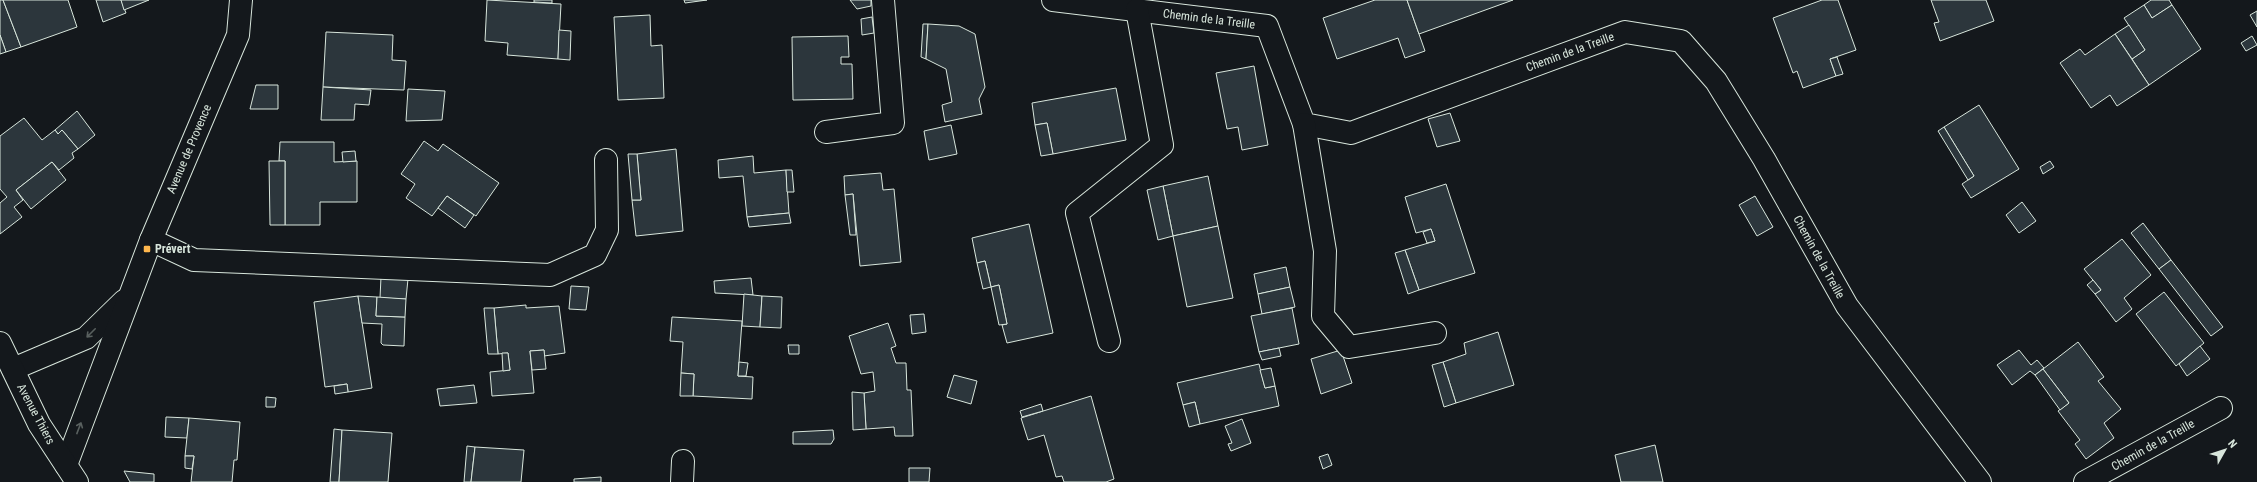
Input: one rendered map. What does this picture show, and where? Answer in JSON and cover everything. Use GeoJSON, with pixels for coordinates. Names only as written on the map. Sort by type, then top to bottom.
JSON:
{"type":"FeatureCollection","features":[{"type":"Feature","properties":{"kind":"street","name":"Avenue de Provence"},"geometry":{"type":"LineString","coordinates":[[71,473],[129,296],[151,240],[238,35],[241,0]]}},
{"type":"Feature","properties":{"kind":"street"},"geometry":{"type":"LineString","coordinates":[[826,132],[893,123],[883,0]]}},
{"type":"Feature","properties":{"kind":"street","name":"Chemin de la Treille"},"geometry":{"type":"LineString","coordinates":[[1053,0],[1123,6],[1267,26],[1304,124],[1351,133],[1625,32],[1681,41],[1716,81],[1764,159],[1847,306],[1980,482]]}},
{"type":"Feature","properties":{"kind":"street"},"geometry":{"type":"LineString","coordinates":[[1109,341],[1076,213],[1162,145],[1123,6]]}},
{"type":"Feature","properties":{"kind":"street"},"geometry":{"type":"LineString","coordinates":[[1304,124],[1325,251],[1322,316],[1349,347],[1435,333]]}},
{"type":"Feature","properties":{"kind":"street"},"geometry":{"type":"LineString","coordinates":[[151,240],[194,260],[550,275],[596,255],[607,230],[606,160]]}},
{"type":"Feature","properties":{"kind":"street","name":"Avenue de Provence"},"geometry":{"type":"LineString","coordinates":[[13,370],[86,338],[129,296]]}},
{"type":"Feature","properties":{"kind":"street","name":"Avenue Thiers"},"geometry":{"type":"LineString","coordinates":[[0,343],[39,424],[71,473]]}},
{"type":"Feature","properties":{"kind":"street","name":"Chemin de la Treille"},"geometry":{"type":"LineString","coordinates":[[2085,482],[2221,408]]}},
{"type":"Feature","properties":{"kind":"building"},"geometry":{"type":"Polygon","coordinates":[[[0,0],[3,0],[21,47],[6,52],[0,35],[0,0]]]}},
{"type":"Feature","properties":{"kind":"building"},"geometry":{"type":"Polygon","coordinates":[[[3,0],[68,0],[77,27],[21,47],[3,0]]]}},
{"type":"Feature","properties":{"kind":"building"},"geometry":{"type":"Polygon","coordinates":[[[96,0],[121,0],[126,13],[103,22],[96,0]]]}},
{"type":"Feature","properties":{"kind":"building"},"geometry":{"type":"Polygon","coordinates":[[[121,0],[149,0],[124,10],[121,0]]]}},
{"type":"Feature","properties":{"kind":"building"},"geometry":{"type":"Polygon","coordinates":[[[487,0],[561,4],[558,59],[507,55],[508,43],[485,41],[487,0]]]}},
{"type":"Feature","properties":{"kind":"building"},"geometry":{"type":"Polygon","coordinates":[[[534,0],[552,0],[552,3],[534,2],[534,0]]]}},
{"type":"Feature","properties":{"kind":"building"},"geometry":{"type":"Polygon","coordinates":[[[684,0],[707,0],[685,3],[684,0]]]}},
{"type":"Feature","properties":{"kind":"building"},"geometry":{"type":"Polygon","coordinates":[[[850,0],[871,0],[871,6],[857,9],[850,0]]]}},
{"type":"Feature","properties":{"kind":"building"},"geometry":{"type":"Polygon","coordinates":[[[1375,0],[1407,0],[1425,51],[1405,58],[1398,38],[1337,59],[1323,18],[1375,0]]]}},
{"type":"Feature","properties":{"kind":"building"},"geometry":{"type":"Polygon","coordinates":[[[1407,0],[1513,0],[1419,34],[1407,0]]]}},
{"type":"Feature","properties":{"kind":"building"},"geometry":{"type":"Polygon","coordinates":[[[1822,0],[1838,0],[1856,50],[1830,59],[1836,76],[1803,88],[1797,71],[1793,73],[1773,18],[1822,0]]]}},
{"type":"Feature","properties":{"kind":"building"},"geometry":{"type":"Polygon","coordinates":[[[1931,0],[1986,0],[1994,21],[1940,41],[1934,23],[1939,22],[1931,0]]]}},
{"type":"Feature","properties":{"kind":"building"},"geometry":{"type":"Polygon","coordinates":[[[2151,0],[2169,0],[2172,5],[2152,18],[2144,5],[2151,0]]]}},
{"type":"Feature","properties":{"kind":"building"},"geometry":{"type":"Polygon","coordinates":[[[2144,5],[2152,18],[2172,5],[2201,49],[2149,85],[2132,59],[2145,50],[2124,18],[2144,5]]]}},
{"type":"Feature","properties":{"kind":"building"},"geometry":{"type":"Polygon","coordinates":[[[2257,11],[2257,27],[2250,15],[2257,11]]]}},
{"type":"Feature","properties":{"kind":"building"},"geometry":{"type":"Polygon","coordinates":[[[650,15],[651,46],[662,45],[664,98],[618,100],[614,17],[650,15]]]}},
{"type":"Feature","properties":{"kind":"building"},"geometry":{"type":"Polygon","coordinates":[[[872,17],[874,33],[862,35],[861,19],[872,17]]]}},
{"type":"Feature","properties":{"kind":"building"},"geometry":{"type":"Polygon","coordinates":[[[923,24],[928,24],[926,59],[921,57],[923,24]]]}},
{"type":"Feature","properties":{"kind":"building"},"geometry":{"type":"Polygon","coordinates":[[[928,24],[959,26],[975,34],[985,87],[979,99],[982,114],[945,122],[942,105],[952,102],[946,69],[926,59],[928,24]]]}},
{"type":"Feature","properties":{"kind":"building"},"geometry":{"type":"Polygon","coordinates":[[[2129,25],[2145,50],[2132,59],[2115,34],[2129,25]]]}},
{"type":"Feature","properties":{"kind":"building"},"geometry":{"type":"Polygon","coordinates":[[[559,30],[571,31],[570,60],[558,59],[559,30]]]}},
{"type":"Feature","properties":{"kind":"building"},"geometry":{"type":"Polygon","coordinates":[[[326,32],[393,35],[392,60],[406,61],[404,90],[323,87],[326,32]]]}},
{"type":"Feature","properties":{"kind":"building"},"geometry":{"type":"Polygon","coordinates":[[[2115,34],[2149,85],[2117,106],[2110,95],[2091,108],[2060,63],[2080,49],[2085,55],[2115,34]]]}},
{"type":"Feature","properties":{"kind":"building"},"geometry":{"type":"Polygon","coordinates":[[[0,35],[6,52],[0,54],[0,35]]]}},
{"type":"Feature","properties":{"kind":"building"},"geometry":{"type":"Polygon","coordinates":[[[848,36],[849,57],[841,57],[841,64],[852,64],[853,99],[793,100],[792,37],[848,36]]]}},
{"type":"Feature","properties":{"kind":"building"},"geometry":{"type":"Polygon","coordinates":[[[2252,36],[2257,45],[2246,51],[2241,43],[2252,36]]]}},
{"type":"Feature","properties":{"kind":"building"},"geometry":{"type":"Polygon","coordinates":[[[1837,57],[1843,74],[1836,76],[1830,59],[1837,57]]]}},
{"type":"Feature","properties":{"kind":"building"},"geometry":{"type":"Polygon","coordinates":[[[1254,66],[1268,145],[1242,150],[1238,127],[1227,129],[1216,73],[1254,66]]]}},
{"type":"Feature","properties":{"kind":"building"},"geometry":{"type":"Polygon","coordinates":[[[256,85],[278,85],[278,109],[250,109],[256,85]]]}},
{"type":"Feature","properties":{"kind":"building"},"geometry":{"type":"Polygon","coordinates":[[[323,87],[371,90],[369,105],[355,104],[354,120],[321,120],[323,87]]]}},
{"type":"Feature","properties":{"kind":"building"},"geometry":{"type":"Polygon","coordinates":[[[1116,88],[1126,140],[1053,154],[1047,123],[1035,125],[1032,103],[1116,88]]]}},
{"type":"Feature","properties":{"kind":"building"},"geometry":{"type":"Polygon","coordinates":[[[408,89],[445,91],[442,120],[406,121],[408,89]]]}},
{"type":"Feature","properties":{"kind":"building"},"geometry":{"type":"Polygon","coordinates":[[[1979,105],[2019,169],[1971,198],[1962,184],[1974,176],[1944,127],[1979,105]]]}},
{"type":"Feature","properties":{"kind":"building"},"geometry":{"type":"Polygon","coordinates":[[[77,111],[95,135],[78,149],[62,130],[58,134],[55,130],[77,111]]]}},
{"type":"Feature","properties":{"kind":"building"},"geometry":{"type":"Polygon","coordinates":[[[1450,113],[1460,141],[1437,147],[1428,119],[1450,113]]]}},
{"type":"Feature","properties":{"kind":"building"},"geometry":{"type":"Polygon","coordinates":[[[24,118],[42,140],[55,130],[58,134],[62,130],[78,149],[72,153],[74,158],[59,170],[52,162],[16,190],[23,200],[14,207],[22,217],[0,234],[0,203],[7,197],[0,189],[0,136],[24,118]]]}},
{"type":"Feature","properties":{"kind":"building"},"geometry":{"type":"Polygon","coordinates":[[[1047,123],[1053,154],[1041,156],[1035,125],[1047,123]]]}},
{"type":"Feature","properties":{"kind":"building"},"geometry":{"type":"Polygon","coordinates":[[[951,125],[957,154],[929,160],[924,131],[951,125]]]}},
{"type":"Feature","properties":{"kind":"building"},"geometry":{"type":"Polygon","coordinates":[[[1944,127],[1974,176],[1968,180],[1938,131],[1944,127]]]}},
{"type":"Feature","properties":{"kind":"building"},"geometry":{"type":"Polygon","coordinates":[[[424,141],[438,151],[443,144],[499,183],[476,216],[447,196],[432,216],[406,198],[415,184],[401,174],[424,141]]]}},
{"type":"Feature","properties":{"kind":"building"},"geometry":{"type":"Polygon","coordinates":[[[280,142],[334,142],[334,162],[357,161],[357,202],[320,202],[320,225],[285,225],[285,161],[279,161],[280,142]]]}},
{"type":"Feature","properties":{"kind":"building"},"geometry":{"type":"Polygon","coordinates":[[[676,149],[683,231],[636,236],[632,200],[641,200],[637,154],[676,149]]]}},
{"type":"Feature","properties":{"kind":"building"},"geometry":{"type":"Polygon","coordinates":[[[355,151],[356,161],[343,162],[342,152],[355,151]]]}},
{"type":"Feature","properties":{"kind":"building"},"geometry":{"type":"Polygon","coordinates":[[[628,154],[637,154],[641,200],[632,200],[628,154]]]}},
{"type":"Feature","properties":{"kind":"building"},"geometry":{"type":"Polygon","coordinates":[[[753,156],[754,173],[786,170],[789,213],[747,217],[743,176],[719,178],[718,160],[753,156]]]}},
{"type":"Feature","properties":{"kind":"building"},"geometry":{"type":"Polygon","coordinates":[[[269,161],[285,161],[285,225],[270,225],[269,161]]]}},
{"type":"Feature","properties":{"kind":"building"},"geometry":{"type":"Polygon","coordinates":[[[2050,161],[2054,167],[2043,174],[2040,167],[2050,161]]]}},
{"type":"Feature","properties":{"kind":"building"},"geometry":{"type":"Polygon","coordinates":[[[52,162],[66,180],[31,209],[16,190],[52,162]]]}},
{"type":"Feature","properties":{"kind":"building"},"geometry":{"type":"Polygon","coordinates":[[[786,170],[792,170],[794,192],[787,192],[786,170]]]}},
{"type":"Feature","properties":{"kind":"building"},"geometry":{"type":"Polygon","coordinates":[[[881,173],[883,190],[894,189],[901,262],[860,266],[853,194],[845,195],[844,176],[881,173]]]}},
{"type":"Feature","properties":{"kind":"building"},"geometry":{"type":"Polygon","coordinates":[[[1208,176],[1218,226],[1173,236],[1163,186],[1208,176]]]}},
{"type":"Feature","properties":{"kind":"building"},"geometry":{"type":"Polygon","coordinates":[[[1446,184],[1475,273],[1419,290],[1405,250],[1435,241],[1431,229],[1416,233],[1405,197],[1446,184]]]}},
{"type":"Feature","properties":{"kind":"building"},"geometry":{"type":"Polygon","coordinates":[[[1163,186],[1173,236],[1158,240],[1147,190],[1163,186]]]}},
{"type":"Feature","properties":{"kind":"building"},"geometry":{"type":"Polygon","coordinates":[[[853,194],[856,235],[850,235],[845,195],[853,194]]]}},
{"type":"Feature","properties":{"kind":"building"},"geometry":{"type":"Polygon","coordinates":[[[447,196],[474,215],[465,228],[438,208],[447,196]]]}},
{"type":"Feature","properties":{"kind":"building"},"geometry":{"type":"Polygon","coordinates":[[[1755,196],[1773,227],[1757,236],[1739,205],[1755,196]]]}},
{"type":"Feature","properties":{"kind":"building"},"geometry":{"type":"Polygon","coordinates":[[[2022,202],[2036,221],[2019,233],[2006,215],[2022,202]]]}},
{"type":"Feature","properties":{"kind":"building"},"geometry":{"type":"Polygon","coordinates":[[[789,213],[791,223],[749,227],[747,217],[789,213]]]}},
{"type":"Feature","properties":{"kind":"building"},"geometry":{"type":"Polygon","coordinates":[[[2143,223],[2171,260],[2159,269],[2131,233],[2143,223]]]}},
{"type":"Feature","properties":{"kind":"building"},"geometry":{"type":"Polygon","coordinates":[[[1029,224],[1053,333],[1007,343],[1002,325],[1007,324],[999,285],[991,287],[985,261],[977,263],[972,238],[1029,224]]]}},
{"type":"Feature","properties":{"kind":"building"},"geometry":{"type":"Polygon","coordinates":[[[1218,226],[1233,298],[1187,307],[1173,236],[1218,226]]]}},
{"type":"Feature","properties":{"kind":"building"},"geometry":{"type":"Polygon","coordinates":[[[1431,229],[1435,241],[1427,243],[1423,232],[1431,229]]]}},
{"type":"Feature","properties":{"kind":"building"},"geometry":{"type":"Polygon","coordinates":[[[2122,239],[2151,275],[2124,298],[2132,309],[2116,322],[2095,294],[2101,290],[2084,269],[2122,239]]]}},
{"type":"Feature","properties":{"kind":"building"},"geometry":{"type":"Polygon","coordinates":[[[1405,250],[1419,290],[1408,294],[1395,253],[1405,250]]]}},
{"type":"Feature","properties":{"kind":"building"},"geometry":{"type":"Polygon","coordinates":[[[2171,260],[2223,327],[2211,336],[2159,269],[2171,260]]]}},
{"type":"Feature","properties":{"kind":"building"},"geometry":{"type":"Polygon","coordinates":[[[985,261],[991,287],[983,289],[977,263],[985,261]]]}},
{"type":"Feature","properties":{"kind":"building"},"geometry":{"type":"Polygon","coordinates":[[[1286,267],[1290,287],[1258,294],[1254,274],[1286,267]]]}},
{"type":"Feature","properties":{"kind":"building"},"geometry":{"type":"Polygon","coordinates":[[[381,277],[408,279],[406,299],[380,298],[381,277]]]}},
{"type":"Feature","properties":{"kind":"building"},"geometry":{"type":"Polygon","coordinates":[[[751,278],[753,295],[715,293],[714,281],[751,278]]]}},
{"type":"Feature","properties":{"kind":"building"},"geometry":{"type":"Polygon","coordinates":[[[2093,280],[2101,290],[2095,294],[2087,285],[2093,280]]]}},
{"type":"Feature","properties":{"kind":"building"},"geometry":{"type":"Polygon","coordinates":[[[999,285],[1007,324],[999,325],[991,287],[999,285]]]}},
{"type":"Feature","properties":{"kind":"building"},"geometry":{"type":"Polygon","coordinates":[[[571,286],[589,287],[586,310],[569,309],[571,286]]]}},
{"type":"Feature","properties":{"kind":"building"},"geometry":{"type":"Polygon","coordinates":[[[1290,287],[1295,307],[1262,314],[1258,294],[1290,287]]]}},
{"type":"Feature","properties":{"kind":"building"},"geometry":{"type":"Polygon","coordinates":[[[2164,292],[2204,343],[2176,366],[2136,314],[2164,292]]]}},
{"type":"Feature","properties":{"kind":"building"},"geometry":{"type":"Polygon","coordinates":[[[744,294],[762,296],[760,327],[742,326],[744,294]]]}},
{"type":"Feature","properties":{"kind":"building"},"geometry":{"type":"Polygon","coordinates":[[[358,296],[372,388],[348,392],[347,384],[325,387],[314,302],[358,296]]]}},
{"type":"Feature","properties":{"kind":"building"},"geometry":{"type":"Polygon","coordinates":[[[358,296],[377,297],[376,316],[405,317],[404,346],[383,345],[381,343],[382,324],[362,323],[358,296]]]}},
{"type":"Feature","properties":{"kind":"building"},"geometry":{"type":"Polygon","coordinates":[[[762,296],[782,297],[781,328],[760,327],[762,296]]]}},
{"type":"Feature","properties":{"kind":"building"},"geometry":{"type":"Polygon","coordinates":[[[377,297],[406,299],[405,317],[376,316],[377,297]]]}},
{"type":"Feature","properties":{"kind":"building"},"geometry":{"type":"Polygon","coordinates":[[[526,305],[526,308],[559,306],[565,353],[544,356],[544,350],[530,351],[534,393],[492,396],[490,372],[510,370],[508,353],[498,354],[494,308],[526,305]]]}},
{"type":"Feature","properties":{"kind":"building"},"geometry":{"type":"Polygon","coordinates":[[[484,308],[494,308],[498,354],[488,354],[484,308]]]}},
{"type":"Feature","properties":{"kind":"building"},"geometry":{"type":"Polygon","coordinates":[[[1292,308],[1299,344],[1259,352],[1251,316],[1292,308]]]}},
{"type":"Feature","properties":{"kind":"building"},"geometry":{"type":"Polygon","coordinates":[[[924,314],[926,332],[912,334],[910,315],[924,314]]]}},
{"type":"Feature","properties":{"kind":"building"},"geometry":{"type":"Polygon","coordinates":[[[672,317],[742,321],[738,376],[753,377],[752,399],[693,396],[694,374],[681,373],[683,342],[670,341],[672,317]]]}},
{"type":"Feature","properties":{"kind":"building"},"geometry":{"type":"Polygon","coordinates":[[[888,323],[896,346],[891,348],[896,363],[906,363],[907,390],[911,390],[913,436],[895,436],[894,427],[866,429],[864,393],[875,391],[873,372],[861,374],[849,336],[888,323]]]}},
{"type":"Feature","properties":{"kind":"building"},"geometry":{"type":"Polygon","coordinates":[[[1498,332],[1514,385],[1456,403],[1443,362],[1466,354],[1464,343],[1498,332]]]}},
{"type":"Feature","properties":{"kind":"building"},"geometry":{"type":"Polygon","coordinates":[[[2078,342],[2104,377],[2098,381],[2121,409],[2104,423],[2114,438],[2086,459],[2075,444],[2080,440],[2058,411],[2069,403],[2043,369],[2078,342]]]}},
{"type":"Feature","properties":{"kind":"building"},"geometry":{"type":"Polygon","coordinates":[[[788,345],[799,345],[799,354],[789,354],[788,345]]]}},
{"type":"Feature","properties":{"kind":"building"},"geometry":{"type":"Polygon","coordinates":[[[2200,346],[2210,359],[2187,376],[2179,364],[2200,346]]]}},
{"type":"Feature","properties":{"kind":"building"},"geometry":{"type":"Polygon","coordinates":[[[1279,348],[1281,356],[1262,360],[1259,352],[1279,348]]]}},
{"type":"Feature","properties":{"kind":"building"},"geometry":{"type":"Polygon","coordinates":[[[544,350],[546,369],[532,370],[530,351],[544,350]]]}},
{"type":"Feature","properties":{"kind":"building"},"geometry":{"type":"Polygon","coordinates":[[[1341,350],[1352,383],[1321,394],[1311,359],[1341,350]]]}},
{"type":"Feature","properties":{"kind":"building"},"geometry":{"type":"Polygon","coordinates":[[[2019,350],[2031,365],[2037,360],[2044,368],[2035,375],[2030,371],[2012,385],[1997,365],[2019,350]]]}},
{"type":"Feature","properties":{"kind":"building"},"geometry":{"type":"Polygon","coordinates":[[[502,353],[508,353],[510,370],[503,371],[502,353]]]}},
{"type":"Feature","properties":{"kind":"building"},"geometry":{"type":"Polygon","coordinates":[[[739,362],[748,363],[746,376],[738,376],[739,362]]]}},
{"type":"Feature","properties":{"kind":"building"},"geometry":{"type":"Polygon","coordinates":[[[1443,362],[1456,403],[1444,407],[1432,365],[1443,362]]]}},
{"type":"Feature","properties":{"kind":"building"},"geometry":{"type":"Polygon","coordinates":[[[1259,364],[1265,388],[1275,386],[1279,406],[1200,424],[1195,402],[1183,405],[1177,383],[1259,364]]]}},
{"type":"Feature","properties":{"kind":"building"},"geometry":{"type":"Polygon","coordinates":[[[1271,368],[1275,386],[1265,388],[1260,370],[1271,368]]]}},
{"type":"Feature","properties":{"kind":"building"},"geometry":{"type":"Polygon","coordinates":[[[2043,369],[2069,403],[2060,410],[2035,375],[2043,369]]]}},
{"type":"Feature","properties":{"kind":"building"},"geometry":{"type":"Polygon","coordinates":[[[681,373],[694,374],[693,396],[680,396],[681,373]]]}},
{"type":"Feature","properties":{"kind":"building"},"geometry":{"type":"Polygon","coordinates":[[[954,375],[977,381],[971,404],[947,397],[954,375]]]}},
{"type":"Feature","properties":{"kind":"building"},"geometry":{"type":"Polygon","coordinates":[[[347,384],[348,392],[335,394],[334,386],[347,384]]]}},
{"type":"Feature","properties":{"kind":"building"},"geometry":{"type":"Polygon","coordinates":[[[474,385],[477,403],[440,406],[437,389],[474,385]]]}},
{"type":"Feature","properties":{"kind":"building"},"geometry":{"type":"Polygon","coordinates":[[[852,392],[864,393],[866,429],[853,430],[852,392]]]}},
{"type":"Feature","properties":{"kind":"building"},"geometry":{"type":"Polygon","coordinates":[[[1091,396],[1114,479],[1106,482],[1064,482],[1062,476],[1056,477],[1044,435],[1028,440],[1021,418],[1091,396]]]}},
{"type":"Feature","properties":{"kind":"building"},"geometry":{"type":"Polygon","coordinates":[[[266,397],[276,398],[275,407],[266,407],[266,397]]]}},
{"type":"Feature","properties":{"kind":"building"},"geometry":{"type":"Polygon","coordinates":[[[1195,402],[1200,424],[1189,427],[1183,405],[1195,402]]]}},
{"type":"Feature","properties":{"kind":"building"},"geometry":{"type":"Polygon","coordinates":[[[1041,404],[1043,411],[1022,417],[1020,411],[1041,404]]]}},
{"type":"Feature","properties":{"kind":"building"},"geometry":{"type":"Polygon","coordinates":[[[166,417],[189,418],[187,438],[165,437],[166,417]]]}},
{"type":"Feature","properties":{"kind":"building"},"geometry":{"type":"Polygon","coordinates":[[[189,418],[240,422],[237,460],[234,460],[232,482],[191,482],[194,456],[185,456],[189,418]]]}},
{"type":"Feature","properties":{"kind":"building"},"geometry":{"type":"Polygon","coordinates":[[[1242,419],[1251,443],[1231,451],[1228,444],[1232,443],[1225,426],[1242,419]]]}},
{"type":"Feature","properties":{"kind":"building"},"geometry":{"type":"Polygon","coordinates":[[[334,429],[342,430],[339,482],[330,482],[334,429]]]}},
{"type":"Feature","properties":{"kind":"building"},"geometry":{"type":"Polygon","coordinates":[[[342,430],[392,433],[388,482],[339,482],[342,430]]]}},
{"type":"Feature","properties":{"kind":"building"},"geometry":{"type":"Polygon","coordinates":[[[833,430],[834,439],[831,444],[793,444],[793,432],[833,430]]]}},
{"type":"Feature","properties":{"kind":"building"},"geometry":{"type":"Polygon","coordinates":[[[1655,445],[1663,482],[1621,482],[1615,455],[1655,445]]]}},
{"type":"Feature","properties":{"kind":"building"},"geometry":{"type":"Polygon","coordinates":[[[467,446],[475,447],[471,482],[464,482],[467,446]]]}},
{"type":"Feature","properties":{"kind":"building"},"geometry":{"type":"Polygon","coordinates":[[[475,447],[524,450],[521,482],[471,482],[475,447]]]}},
{"type":"Feature","properties":{"kind":"building"},"geometry":{"type":"Polygon","coordinates":[[[1328,454],[1332,465],[1323,469],[1319,457],[1328,454]]]}},
{"type":"Feature","properties":{"kind":"building"},"geometry":{"type":"Polygon","coordinates":[[[185,456],[194,456],[192,469],[185,468],[185,456]]]}},
{"type":"Feature","properties":{"kind":"building"},"geometry":{"type":"Polygon","coordinates":[[[909,468],[930,468],[929,482],[909,482],[909,468]]]}},
{"type":"Feature","properties":{"kind":"building"},"geometry":{"type":"Polygon","coordinates":[[[124,471],[154,474],[154,482],[130,482],[124,471]]]}},
{"type":"Feature","properties":{"kind":"building"},"geometry":{"type":"Polygon","coordinates":[[[601,477],[601,482],[574,482],[574,479],[601,477]]]}},
{"type":"Feature","properties":{"kind":"place","name":"Prévert"},"geometry":{"type":"Point","coordinates":[147,249]}}]}
